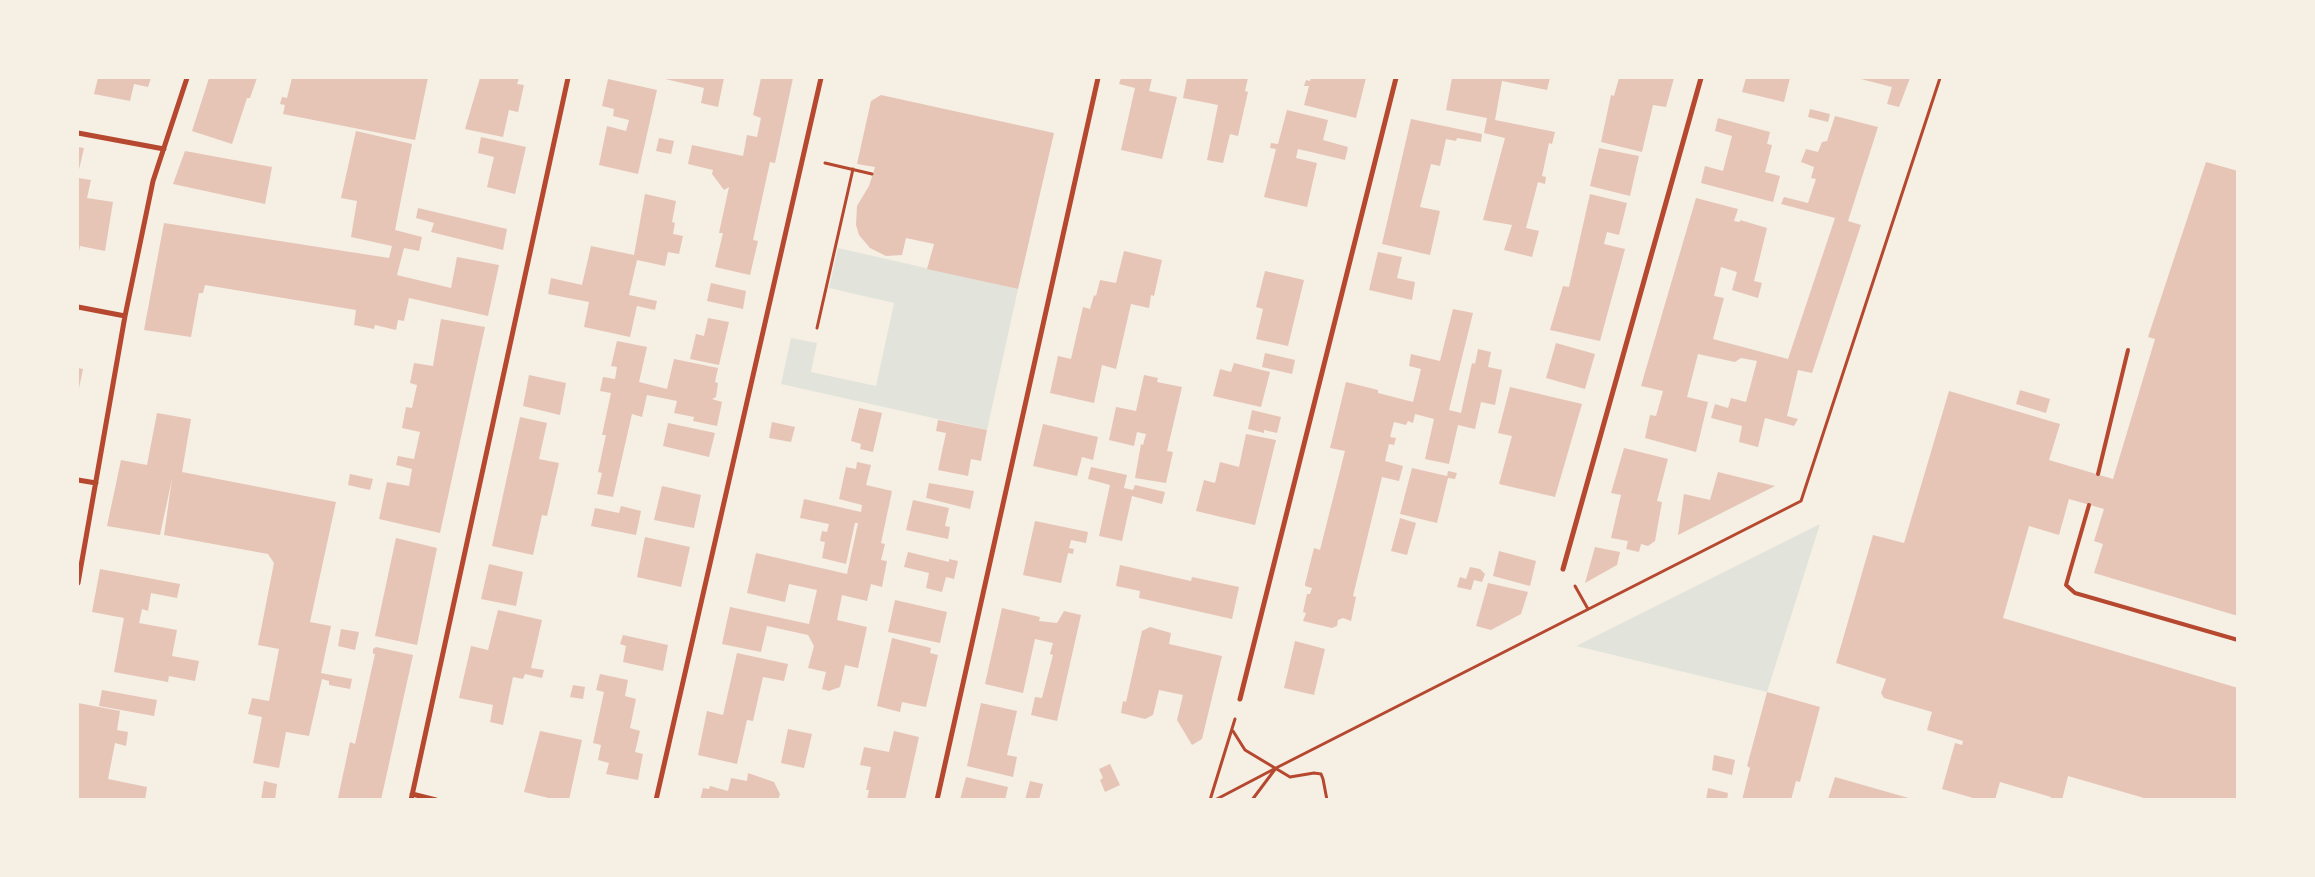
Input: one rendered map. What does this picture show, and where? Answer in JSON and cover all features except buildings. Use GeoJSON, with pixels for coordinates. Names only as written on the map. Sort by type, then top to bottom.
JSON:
{"type":"FeatureCollection","features":[{"type":"Feature","properties":{"kind":"street"},"geometry":{"type":"LineString","coordinates":[[78,583],[125,316],[153,181],[187,78]]}},
{"type":"Feature","properties":{"kind":"street"},"geometry":{"type":"LineString","coordinates":[[436,800],[412,797],[568,78]]}},
{"type":"Feature","properties":{"kind":"street"},"geometry":{"type":"LineString","coordinates":[[656,800],[821,78]]}},
{"type":"Feature","properties":{"kind":"street"},"geometry":{"type":"LineString","coordinates":[[937,800],[1098,78]]}},
{"type":"Feature","properties":{"kind":"street"},"geometry":{"type":"LineString","coordinates":[[1240,699],[1396,78]]}},
{"type":"Feature","properties":{"kind":"street"},"geometry":{"type":"LineString","coordinates":[[1564,569],[1701,78]]}},
{"type":"Feature","properties":{"kind":"street"},"geometry":{"type":"LineString","coordinates":[[78,133],[164,149]]}},
{"type":"Feature","properties":{"kind":"street"},"geometry":{"type":"LineString","coordinates":[[78,307],[125,316]]}},
{"type":"Feature","properties":{"kind":"street"},"geometry":{"type":"LineString","coordinates":[[78,480],[96,483]]}},
{"type":"Feature","properties":{"kind":"lane"},"geometry":{"type":"LineString","coordinates":[[2098,474],[2128,350]]}},
{"type":"Feature","properties":{"kind":"lane"},"geometry":{"type":"LineString","coordinates":[[2089,504],[2066,585],[2075,593],[2238,640]]}},
{"type":"Feature","properties":{"kind":"path"},"geometry":{"type":"LineString","coordinates":[[1215,800],[1801,501],[1940,78]]}},
{"type":"Feature","properties":{"kind":"path"},"geometry":{"type":"LineString","coordinates":[[825,163],[872,174]]}},
{"type":"Feature","properties":{"kind":"path"},"geometry":{"type":"LineString","coordinates":[[817,328],[853,169]]}},
{"type":"Feature","properties":{"kind":"path"},"geometry":{"type":"LineString","coordinates":[[1578,591],[1588,609]]}},
{"type":"Feature","properties":{"kind":"path"},"geometry":{"type":"LineString","coordinates":[[1210,800],[1233,731],[1237,713]]}},
{"type":"Feature","properties":{"kind":"path"},"geometry":{"type":"LineString","coordinates":[[1233,731],[1245,750],[1290,777],[1314,773],[1320,774],[1324,779],[1327,800]]}},
{"type":"Feature","properties":{"kind":"path"},"geometry":{"type":"LineString","coordinates":[[1252,800],[1263,788],[1276,768]]}},
{"type":"Feature","properties":{"kind":"shaded area"},"geometry":{"type":"Polygon","coordinates":[[[838,248],[1018,289],[987,430],[781,384],[791,338],[817,343],[811,372],[876,386],[894,303],[829,288],[838,248]]]}},
{"type":"Feature","properties":{"kind":"shaded area"},"geometry":{"type":"Polygon","coordinates":[[[1820,524],[1767,692],[1576,646],[1820,524]]]}}]}
